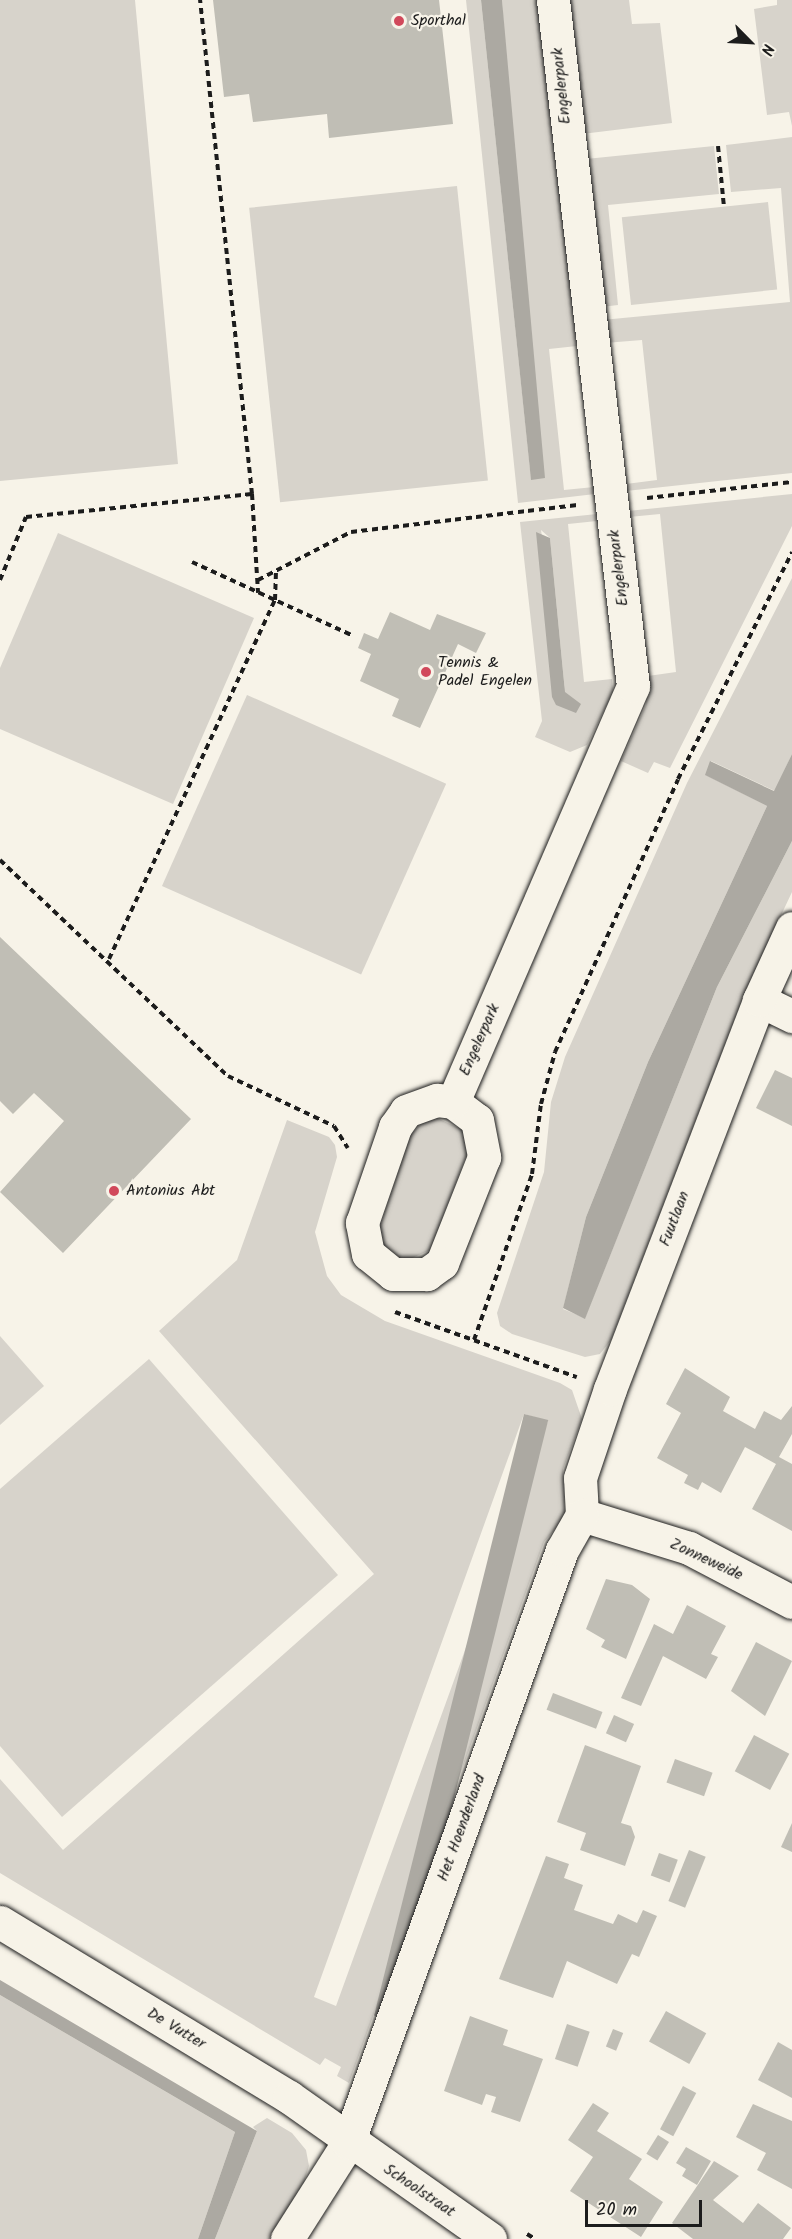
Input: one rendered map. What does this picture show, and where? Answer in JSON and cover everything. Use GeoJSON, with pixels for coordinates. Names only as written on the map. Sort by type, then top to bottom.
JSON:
{"type":"FeatureCollection","features":[{"type":"Feature","properties":{"kind":"street","name":"Engelerpark"},"geometry":{"type":"LineString","coordinates":[[453,1102],[629,702],[633,686],[553,0]]}},
{"type":"Feature","properties":{"kind":"street","name":"Fuutlaan"},"geometry":{"type":"LineString","coordinates":[[582,1515],[579,1478],[759,1000],[792,928]]}},
{"type":"Feature","properties":{"kind":"street"},"geometry":{"type":"LineString","coordinates":[[759,1000],[792,1016]]}},
{"type":"Feature","properties":{"kind":"street"},"geometry":{"type":"LineString","coordinates":[[453,1102],[477,1120],[484,1137],[480,1167],[442,1263],[427,1274],[393,1274],[368,1254],[362,1222],[395,1127],[418,1103],[453,1102]]}},
{"type":"Feature","properties":{"kind":"street","name":"Zonneweide"},"geometry":{"type":"LineString","coordinates":[[582,1515],[689,1548],[792,1602]]}},
{"type":"Feature","properties":{"kind":"street","name":"Het Hoenderland"},"geometry":{"type":"LineString","coordinates":[[287,2239],[348,2143],[562,1550],[582,1515]]}},
{"type":"Feature","properties":{"kind":"street","name":"De Vutter"},"geometry":{"type":"LineString","coordinates":[[0,1922],[289,2097],[348,2143]]}},
{"type":"Feature","properties":{"kind":"street","name":"Schoolstraat"},"geometry":{"type":"LineString","coordinates":[[348,2143],[490,2239]]}},
{"type":"Feature","properties":{"kind":"path"},"geometry":{"type":"LineString","coordinates":[[200,0],[252,494],[258,593]]}},
{"type":"Feature","properties":{"kind":"path"},"geometry":{"type":"LineString","coordinates":[[718,146],[723,207]]}},
{"type":"Feature","properties":{"kind":"path"},"geometry":{"type":"LineString","coordinates":[[258,580],[351,532],[792,482]]}},
{"type":"Feature","properties":{"kind":"path"},"geometry":{"type":"LineString","coordinates":[[0,580],[26,517],[252,494]]}},
{"type":"Feature","properties":{"kind":"path"},"geometry":{"type":"LineString","coordinates":[[474,1340],[532,1174],[541,1104],[555,1052],[678,779],[792,552]]}},
{"type":"Feature","properties":{"kind":"path"},"geometry":{"type":"LineString","coordinates":[[192,562],[354,636]]}},
{"type":"Feature","properties":{"kind":"path"},"geometry":{"type":"LineString","coordinates":[[109,959],[275,600],[276,571]]}},
{"type":"Feature","properties":{"kind":"path"},"geometry":{"type":"LineString","coordinates":[[0,860],[109,959],[228,1076],[318,1117]]}},
{"type":"Feature","properties":{"kind":"shaded area"},"geometry":{"type":"Polygon","coordinates":[[[0,0],[135,0],[178,464],[0,481],[0,0]]]}},
{"type":"Feature","properties":{"kind":"shaded area"},"geometry":{"type":"Polygon","coordinates":[[[466,0],[481,0],[531,479],[502,0],[539,0],[577,346],[549,349],[564,490],[594,487],[595,494],[518,503],[466,0]]]}},
{"type":"Feature","properties":{"kind":"shaded area"},"geometry":{"type":"Polygon","coordinates":[[[481,0],[502,0],[545,478],[531,480],[481,0]]]}},
{"type":"Feature","properties":{"kind":"shaded area"},"geometry":{"type":"Polygon","coordinates":[[[568,0],[629,0],[632,24],[660,23],[672,123],[582,134],[568,0]]]}},
{"type":"Feature","properties":{"kind":"shaded area"},"geometry":{"type":"Polygon","coordinates":[[[777,0],[792,0],[792,126],[789,112],[767,115],[754,9],[777,5],[777,0]]]}},
{"type":"Feature","properties":{"kind":"shaded area"},"geometry":{"type":"Polygon","coordinates":[[[792,137],[792,473],[626,491],[626,484],[657,480],[642,340],[605,343],[602,320],[790,302],[781,188],[731,192],[726,145],[792,137]]]}},
{"type":"Feature","properties":{"kind":"shaded area"},"geometry":{"type":"Polygon","coordinates":[[[714,146],[719,194],[608,205],[618,305],[601,307],[586,159],[714,146]]]}},
{"type":"Feature","properties":{"kind":"shaded area"},"geometry":{"type":"Polygon","coordinates":[[[457,186],[488,480],[280,502],[249,208],[457,186]]]}},
{"type":"Feature","properties":{"kind":"shaded area"},"geometry":{"type":"Polygon","coordinates":[[[768,202],[777,290],[631,305],[622,217],[768,202]]]}},
{"type":"Feature","properties":{"kind":"shaded area"},"geometry":{"type":"Polygon","coordinates":[[[792,494],[792,526],[670,768],[654,762],[648,773],[621,761],[646,705],[648,676],[676,672],[660,514],[629,517],[628,511],[792,494]]]}},
{"type":"Feature","properties":{"kind":"shaded area"},"geometry":{"type":"Polygon","coordinates":[[[597,514],[597,521],[568,524],[584,682],[612,679],[613,692],[587,745],[570,752],[535,737],[542,721],[520,522],[597,514]],[[541,530],[565,692],[550,538],[541,530]]]}},
{"type":"Feature","properties":{"kind":"shaded area"},"geometry":{"type":"Polygon","coordinates":[[[536,532],[550,538],[565,692],[581,704],[576,713],[556,705],[552,697],[536,532]]]}},
{"type":"Feature","properties":{"kind":"shaded area"},"geometry":{"type":"Polygon","coordinates":[[[58,533],[254,618],[173,804],[0,729],[0,668],[58,533]]]}},
{"type":"Feature","properties":{"kind":"shaded area"},"geometry":{"type":"Polygon","coordinates":[[[792,578],[792,754],[775,791],[711,761],[706,775],[767,806],[648,1062],[586,1217],[563,1309],[585,1318],[717,987],[792,841],[792,892],[745,992],[611,1340],[600,1354],[585,1357],[512,1334],[500,1326],[497,1313],[544,1172],[551,1102],[565,1057],[687,783],[792,578]]]}},
{"type":"Feature","properties":{"kind":"shaded area"},"geometry":{"type":"Polygon","coordinates":[[[247,695],[446,784],[361,975],[162,886],[247,695]]]}},
{"type":"Feature","properties":{"kind":"shaded area"},"geometry":{"type":"Polygon","coordinates":[[[792,754],[792,841],[717,987],[585,1319],[563,1308],[586,1217],[648,1062],[767,806],[705,775],[710,761],[774,791],[792,754]]]}},
{"type":"Feature","properties":{"kind":"shaded area"},"geometry":{"type":"Polygon","coordinates":[[[437,1118],[463,1130],[467,1154],[430,1250],[410,1259],[399,1257],[383,1245],[380,1226],[411,1134],[425,1120],[437,1118]]]}},
{"type":"Feature","properties":{"kind":"shaded area"},"geometry":{"type":"Polygon","coordinates":[[[287,1120],[329,1137],[335,1145],[337,1157],[315,1232],[327,1276],[341,1295],[385,1321],[560,1383],[572,1390],[582,1419],[563,1469],[565,1517],[544,1542],[349,2083],[337,2076],[341,2067],[325,2058],[320,2065],[0,1873],[0,1779],[63,1850],[374,1574],[159,1331],[237,1260],[287,1120]],[[524,1414],[314,1997],[336,2006],[548,1421],[524,1414]]]}},
{"type":"Feature","properties":{"kind":"shaded area"},"geometry":{"type":"Polygon","coordinates":[[[0,1336],[44,1386],[0,1425],[0,1336]]]}},
{"type":"Feature","properties":{"kind":"shaded area"},"geometry":{"type":"Polygon","coordinates":[[[149,1359],[338,1575],[62,1817],[0,1746],[0,1489],[149,1359]]]}},
{"type":"Feature","properties":{"kind":"shaded area"},"geometry":{"type":"Polygon","coordinates":[[[524,1414],[548,1420],[398,2022],[374,2016],[524,1414]]]}},
{"type":"Feature","properties":{"kind":"shaded area"},"geometry":{"type":"Polygon","coordinates":[[[0,1980],[257,2131],[215,2239],[198,2239],[235,2132],[0,1995],[0,1980]]]}},
{"type":"Feature","properties":{"kind":"shaded area"},"geometry":{"type":"Polygon","coordinates":[[[0,1995],[235,2132],[198,2239],[0,2239],[0,1995]]]}},
{"type":"Feature","properties":{"kind":"shaded area"},"geometry":{"type":"Polygon","coordinates":[[[267,2118],[292,2133],[306,2150],[309,2166],[303,2185],[269,2239],[215,2239],[257,2131],[253,2127],[267,2118]]]}},
{"type":"Feature","properties":{"kind":"building"},"geometry":{"type":"Polygon","coordinates":[[[213,0],[439,0],[453,124],[329,138],[327,114],[253,122],[249,94],[224,97],[213,0]]]}},
{"type":"Feature","properties":{"kind":"building"},"geometry":{"type":"Polygon","coordinates":[[[390,612],[430,630],[437,614],[486,633],[476,653],[458,644],[420,728],[392,716],[399,699],[360,681],[371,654],[358,648],[364,633],[378,639],[390,612]]]}},
{"type":"Feature","properties":{"kind":"building"},"geometry":{"type":"Polygon","coordinates":[[[0,937],[191,1119],[63,1253],[0,1192],[64,1121],[34,1093],[13,1114],[0,1101],[0,937]]]}},
{"type":"Feature","properties":{"kind":"building"},"geometry":{"type":"Polygon","coordinates":[[[775,1070],[792,1078],[792,1126],[756,1108],[775,1070]]]}},
{"type":"Feature","properties":{"kind":"building"},"geometry":{"type":"Polygon","coordinates":[[[685,1368],[730,1397],[723,1411],[755,1429],[764,1411],[781,1420],[792,1406],[792,1434],[779,1457],[792,1464],[792,1531],[752,1509],[776,1464],[760,1455],[745,1447],[721,1493],[702,1482],[698,1490],[684,1483],[688,1475],[657,1458],[681,1413],[666,1404],[685,1368]]]}},
{"type":"Feature","properties":{"kind":"building"},"geometry":{"type":"Polygon","coordinates":[[[606,1579],[632,1585],[650,1599],[626,1659],[601,1647],[605,1640],[586,1629],[606,1579]]]}},
{"type":"Feature","properties":{"kind":"building"},"geometry":{"type":"Polygon","coordinates":[[[687,1605],[726,1626],[711,1654],[718,1657],[706,1679],[663,1656],[641,1706],[621,1698],[654,1624],[673,1634],[687,1605]]]}},
{"type":"Feature","properties":{"kind":"building"},"geometry":{"type":"Polygon","coordinates":[[[756,1642],[792,1661],[765,1716],[731,1691],[756,1642]]]}},
{"type":"Feature","properties":{"kind":"building"},"geometry":{"type":"Polygon","coordinates":[[[553,1693],[602,1712],[596,1729],[547,1710],[553,1693]]]}},
{"type":"Feature","properties":{"kind":"building"},"geometry":{"type":"Polygon","coordinates":[[[614,1715],[634,1724],[626,1742],[606,1733],[614,1715]]]}},
{"type":"Feature","properties":{"kind":"building"},"geometry":{"type":"Polygon","coordinates":[[[754,1735],[789,1754],[770,1790],[735,1771],[754,1735]]]}},
{"type":"Feature","properties":{"kind":"building"},"geometry":{"type":"Polygon","coordinates":[[[585,1745],[641,1766],[621,1823],[631,1826],[635,1837],[625,1866],[580,1850],[586,1833],[557,1822],[585,1745]]]}},
{"type":"Feature","properties":{"kind":"building"},"geometry":{"type":"Polygon","coordinates":[[[675,1759],[713,1773],[704,1796],[666,1782],[675,1759]]]}},
{"type":"Feature","properties":{"kind":"building"},"geometry":{"type":"Polygon","coordinates":[[[792,1823],[792,1852],[781,1847],[792,1823]]]}},
{"type":"Feature","properties":{"kind":"building"},"geometry":{"type":"Polygon","coordinates":[[[689,1850],[706,1857],[685,1908],[668,1901],[689,1850]]]}},
{"type":"Feature","properties":{"kind":"building"},"geometry":{"type":"Polygon","coordinates":[[[659,1853],[678,1860],[670,1882],[651,1876],[659,1853]]]}},
{"type":"Feature","properties":{"kind":"building"},"geometry":{"type":"Polygon","coordinates":[[[546,1856],[569,1864],[564,1878],[583,1885],[574,1910],[613,1924],[618,1914],[637,1923],[643,1910],[657,1916],[639,1957],[632,1954],[617,1984],[567,1961],[553,1998],[499,1979],[546,1856]]]}},
{"type":"Feature","properties":{"kind":"building"},"geometry":{"type":"Polygon","coordinates":[[[666,2011],[706,2033],[689,2064],[649,2042],[666,2011]]]}},
{"type":"Feature","properties":{"kind":"building"},"geometry":{"type":"Polygon","coordinates":[[[470,2016],[508,2030],[503,2045],[543,2059],[520,2122],[491,2112],[496,2097],[486,2094],[482,2105],[444,2091],[470,2016]]]}},
{"type":"Feature","properties":{"kind":"building"},"geometry":{"type":"Polygon","coordinates":[[[567,2024],[590,2032],[578,2067],[555,2059],[567,2024]]]}},
{"type":"Feature","properties":{"kind":"building"},"geometry":{"type":"Polygon","coordinates":[[[613,2029],[623,2033],[616,2051],[606,2047],[613,2029]]]}},
{"type":"Feature","properties":{"kind":"building"},"geometry":{"type":"Polygon","coordinates":[[[778,2042],[792,2050],[792,2098],[758,2080],[778,2042]]]}},
{"type":"Feature","properties":{"kind":"building"},"geometry":{"type":"Polygon","coordinates":[[[683,2086],[696,2093],[673,2136],[660,2129],[683,2086]]]}},
{"type":"Feature","properties":{"kind":"building"},"geometry":{"type":"Polygon","coordinates":[[[593,2103],[609,2113],[597,2131],[642,2159],[629,2179],[663,2202],[641,2237],[570,2191],[593,2157],[568,2140],[593,2103]]]}},
{"type":"Feature","properties":{"kind":"building"},"geometry":{"type":"Polygon","coordinates":[[[753,2104],[792,2121],[792,2189],[757,2170],[766,2153],[736,2137],[753,2104]]]}},
{"type":"Feature","properties":{"kind":"building"},"geometry":{"type":"Polygon","coordinates":[[[658,2135],[669,2142],[657,2161],[646,2154],[658,2135]]]}},
{"type":"Feature","properties":{"kind":"building"},"geometry":{"type":"Polygon","coordinates":[[[686,2147],[711,2161],[697,2185],[682,2176],[686,2169],[676,2163],[686,2147]]]}},
{"type":"Feature","properties":{"kind":"building"},"geometry":{"type":"Polygon","coordinates":[[[714,2161],[739,2176],[713,2200],[743,2223],[758,2203],[791,2228],[783,2239],[693,2239],[672,2223],[714,2161]]]}},
{"type":"Feature","properties":{"kind":"place","name":"Sporthal"},"geometry":{"type":"Point","coordinates":[399,21]}},
{"type":"Feature","properties":{"kind":"place","name":"Tennis & Padel Engelen"},"geometry":{"type":"Point","coordinates":[426,672]}},
{"type":"Feature","properties":{"kind":"place","name":"Antonius Abt"},"geometry":{"type":"Point","coordinates":[114,1191]}}]}
